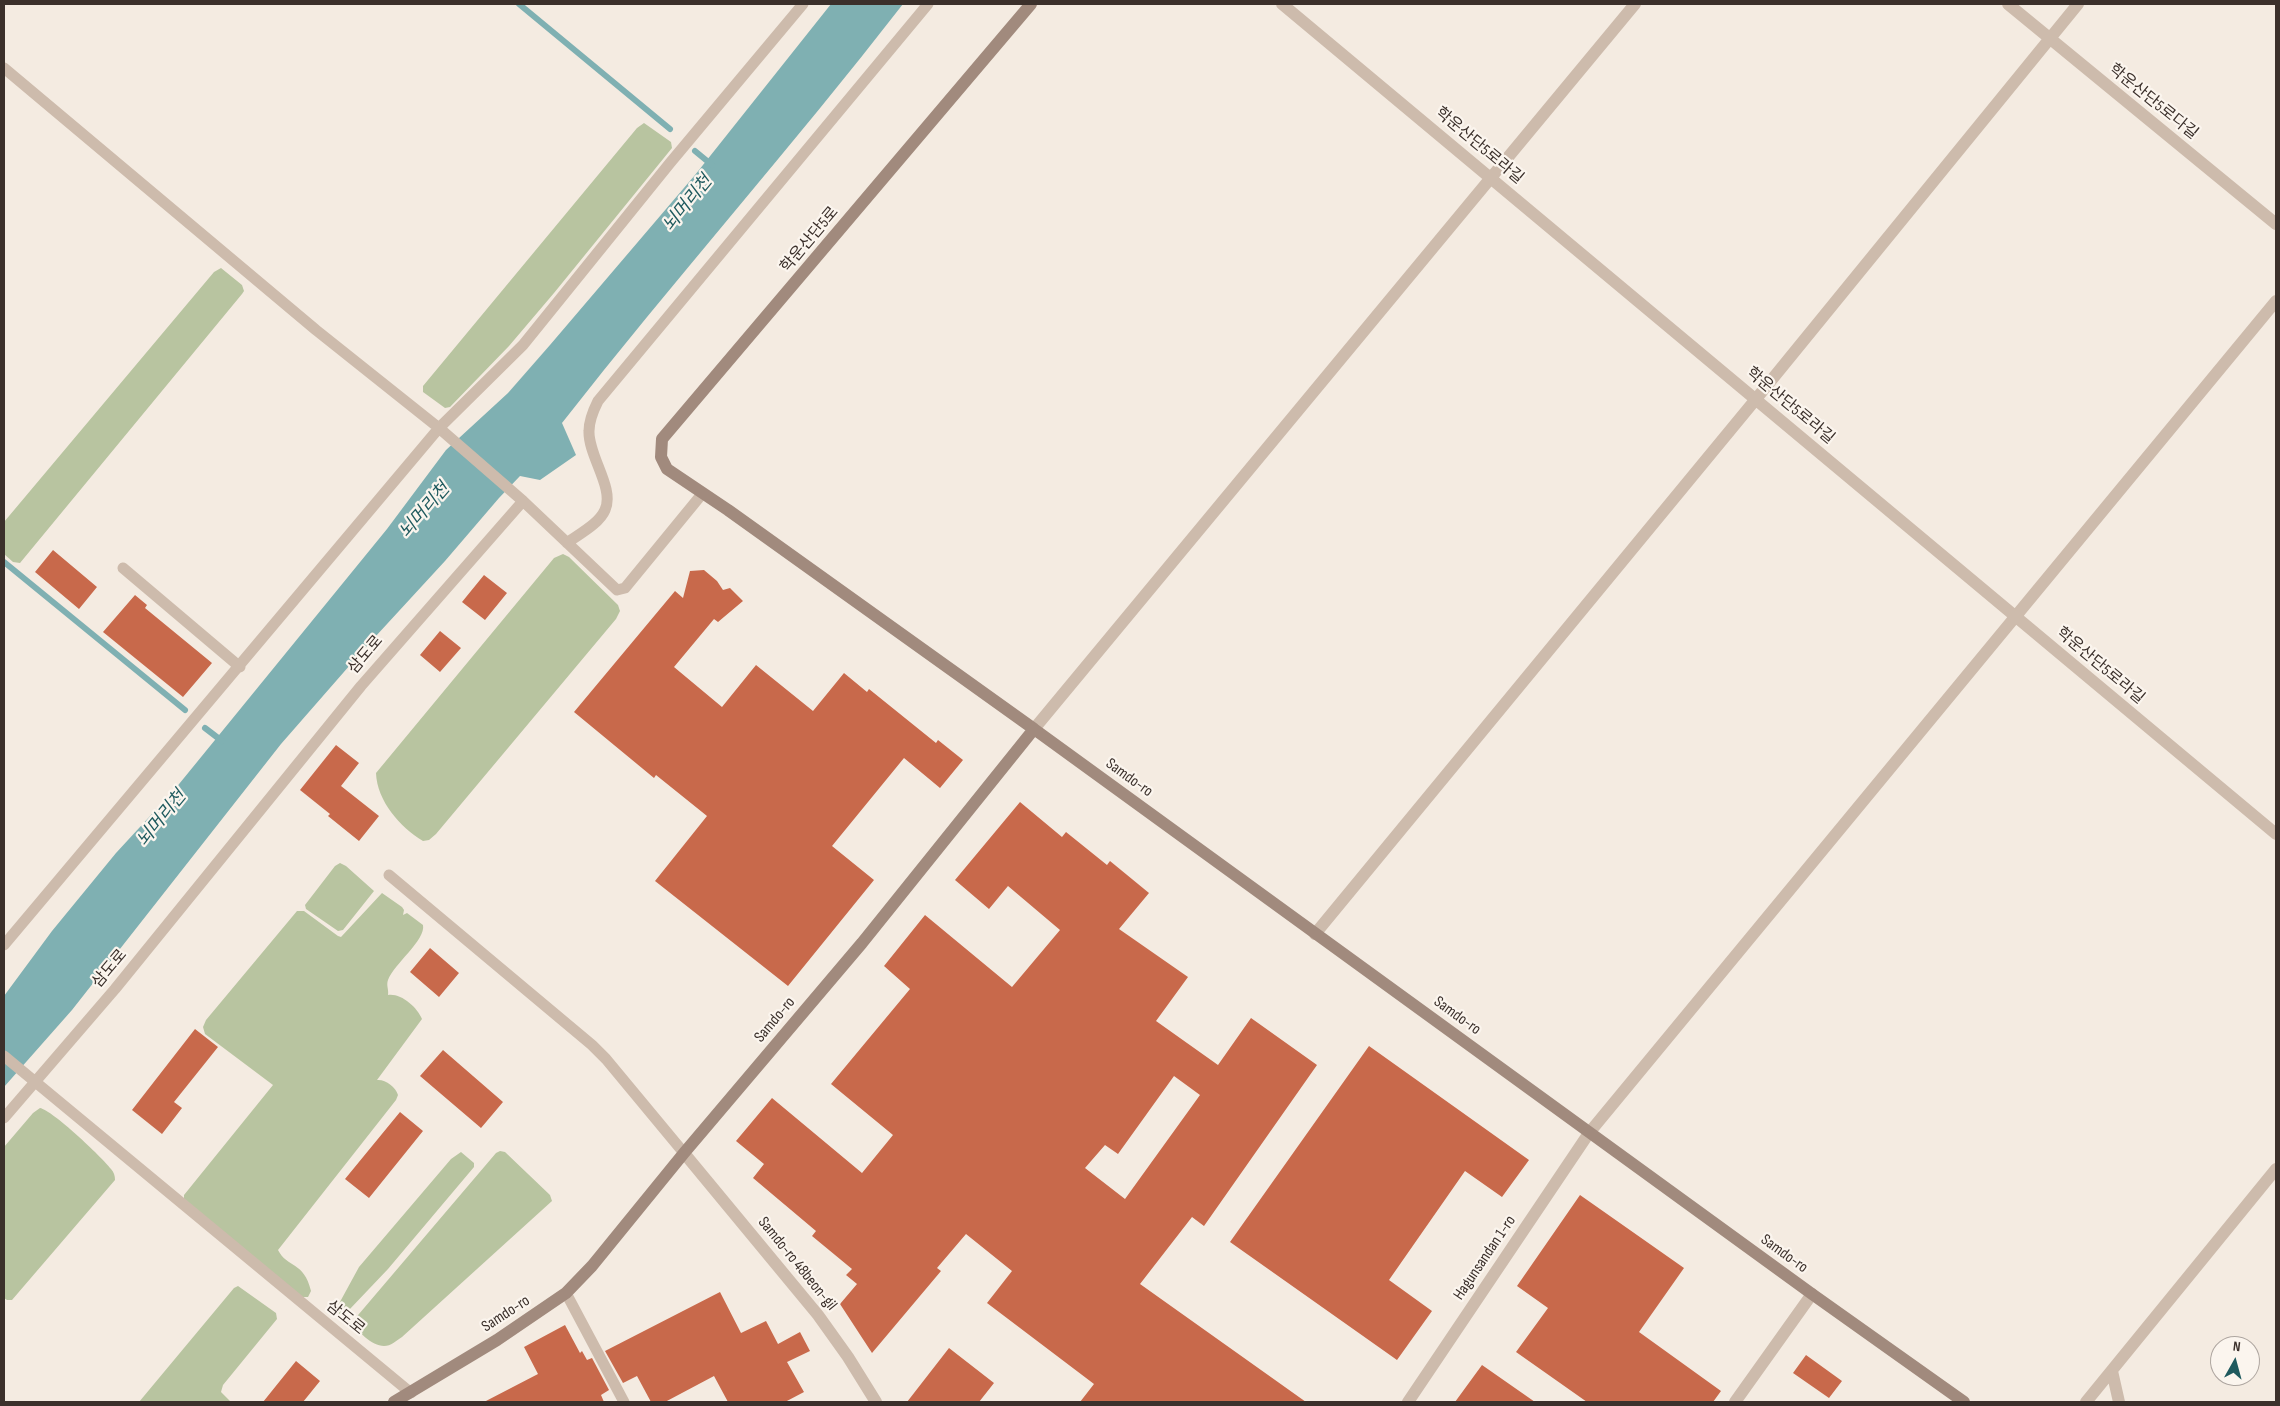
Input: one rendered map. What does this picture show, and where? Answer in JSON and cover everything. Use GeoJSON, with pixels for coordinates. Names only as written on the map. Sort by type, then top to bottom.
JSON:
{"type":"FeatureCollection","features":[{"type":"Feature","properties":{"kind":"street","name":"학운산단5로"},"geometry":{"type":"LineString","coordinates":[[1030,4],[662,439],[661,457],[666,469],[728,510],[1034,729]]}},
{"type":"Feature","properties":{"kind":"street","name":"학운산단5로라길"},"geometry":{"type":"LineString","coordinates":[[1282,4],[2276,834]]}},
{"type":"Feature","properties":{"kind":"street"},"geometry":{"type":"LineString","coordinates":[[1034,729],[1492,178],[1634,4]]}},
{"type":"Feature","properties":{"kind":"street","name":"학운산단5로다길"},"geometry":{"type":"LineString","coordinates":[[2008,4],[2276,224]]}},
{"type":"Feature","properties":{"kind":"street"},"geometry":{"type":"LineString","coordinates":[[1315,934],[1756,399],[2078,4]]}},
{"type":"Feature","properties":{"kind":"street","name":"Hagunsandan 1-ro"},"geometry":{"type":"LineString","coordinates":[[1408,1402],[1589,1133],[2276,301]]}},
{"type":"Feature","properties":{"kind":"street","name":"Samdo-ro"},"geometry":{"type":"LineString","coordinates":[[394,1402],[497,1340],[566,1293],[592,1266],[684,1153],[862,943],[1034,729],[1589,1133],[1964,1402]]}},
{"type":"Feature","properties":{"kind":"street","name":"Samdo-ro 48beon-gil"},"geometry":{"type":"LineString","coordinates":[[684,1153],[818,1315],[848,1357],[876,1402]]}},
{"type":"Feature","properties":{"kind":"street"},"geometry":{"type":"LineString","coordinates":[[2086,1402],[2276,1169]]}},
{"type":"Feature","properties":{"kind":"street"},"geometry":{"type":"LineString","coordinates":[[1735,1402],[1812,1294]]}},
{"type":"Feature","properties":{"kind":"street"},"geometry":{"type":"LineString","coordinates":[[2112,1371],[2119,1402]]}},
{"type":"Feature","properties":{"kind":"lane"},"geometry":{"type":"LineString","coordinates":[[4,945],[240,667],[439,428],[523,345],[676,156],[803,4]]}},
{"type":"Feature","properties":{"kind":"lane"},"geometry":{"type":"LineString","coordinates":[[567,543],[595,522],[605,510],[608,496],[592,450],[588,432],[591,417],[598,401],[928,4]]}},
{"type":"Feature","properties":{"kind":"lane"},"geometry":{"type":"LineString","coordinates":[[4,68],[316,330],[439,428],[523,501],[617,590],[625,588],[702,494]]}},
{"type":"Feature","properties":{"kind":"lane","name":"삼도로"},"geometry":{"type":"LineString","coordinates":[[411,1393],[35,1083],[115,989],[372,672],[523,501]]}},
{"type":"Feature","properties":{"kind":"lane"},"geometry":{"type":"LineString","coordinates":[[123,568],[240,667]]}},
{"type":"Feature","properties":{"kind":"lane"},"geometry":{"type":"LineString","coordinates":[[389,876],[592,1045],[606,1059],[684,1153]]}},
{"type":"Feature","properties":{"kind":"lane"},"geometry":{"type":"LineString","coordinates":[[4,1056],[35,1083],[4,1118]]}},
{"type":"Feature","properties":{"kind":"lane"},"geometry":{"type":"LineString","coordinates":[[566,1293],[624,1402]]}},
{"type":"Feature","properties":{"kind":"green space"},"geometry":{"type":"Polygon","coordinates":[[[644,123],[671,142],[672,148],[554,293],[509,346],[450,407],[445,408],[423,392],[423,386],[637,128],[644,123]]]}},
{"type":"Feature","properties":{"kind":"green space"},"geometry":{"type":"Polygon","coordinates":[[[221,268],[242,285],[244,291],[242,294],[20,563],[13,562],[4,554],[4,522],[214,272],[221,268]]]}},
{"type":"Feature","properties":{"kind":"green space"},"geometry":{"type":"Polygon","coordinates":[[[563,554],[569,557],[618,605],[620,611],[616,619],[436,834],[429,840],[423,841],[398,821],[391,812],[377,783],[376,773],[554,558],[563,554]]]}},
{"type":"Feature","properties":{"kind":"green space"},"geometry":{"type":"Polygon","coordinates":[[[340,863],[374,891],[343,930],[338,931],[306,909],[305,905],[335,866],[340,863]]]}},
{"type":"Feature","properties":{"kind":"green space"},"geometry":{"type":"Polygon","coordinates":[[[382,893],[402,907],[404,910],[403,915],[407,913],[423,925],[420,938],[396,967],[387,984],[388,995],[398,996],[408,1002],[420,1014],[422,1019],[377,1080],[387,1082],[393,1086],[398,1095],[396,1100],[278,1250],[286,1260],[304,1274],[308,1281],[311,1291],[308,1297],[302,1297],[184,1200],[184,1195],[273,1085],[205,1034],[203,1027],[206,1020],[297,911],[304,911],[341,937],[382,893]]]}},
{"type":"Feature","properties":{"kind":"green space"},"geometry":{"type":"Polygon","coordinates":[[[40,1108],[55,1117],[88,1145],[112,1170],[115,1180],[12,1300],[7,1300],[4,1298],[4,1147],[33,1113],[40,1108]]]}},
{"type":"Feature","properties":{"kind":"green space"},"geometry":{"type":"Polygon","coordinates":[[[500,1151],[505,1152],[550,1195],[552,1201],[402,1337],[387,1346],[370,1341],[357,1329],[353,1321],[496,1153],[500,1151]]]}},
{"type":"Feature","properties":{"kind":"green space"},"geometry":{"type":"Polygon","coordinates":[[[461,1152],[474,1163],[474,1167],[388,1269],[349,1310],[341,1316],[336,1315],[335,1311],[359,1267],[451,1159],[461,1152]]]}},
{"type":"Feature","properties":{"kind":"green space"},"geometry":{"type":"Polygon","coordinates":[[[238,1286],[276,1313],[277,1319],[223,1385],[221,1392],[231,1402],[139,1402],[234,1288],[238,1286]]]}},
{"type":"Feature","properties":{"kind":"water","name":"뇌머리천"},"geometry":{"type":"Polygon","coordinates":[[[831,4],[903,4],[562,423],[576,455],[540,480],[520,476],[499,498],[281,744],[72,1010],[4,1087],[4,996],[52,931],[116,853],[175,789],[387,529],[446,450],[508,393],[550,345],[695,175],[831,4]]]}},
{"type":"Feature","properties":{"kind":"building"},"geometry":{"type":"Polygon","coordinates":[[[53,550],[97,587],[79,609],[35,572],[53,550]]]}},
{"type":"Feature","properties":{"kind":"building"},"geometry":{"type":"Polygon","coordinates":[[[704,570],[717,581],[723,590],[730,588],[743,601],[718,622],[714,619],[674,667],[722,707],[756,665],[813,711],[844,673],[867,692],[869,689],[936,743],[938,740],[963,760],[940,788],[904,758],[832,846],[874,880],[788,986],[655,881],[707,816],[656,775],[654,778],[574,712],[675,591],[683,598],[690,571],[704,570]]]}},
{"type":"Feature","properties":{"kind":"building"},"geometry":{"type":"Polygon","coordinates":[[[484,575],[507,593],[485,620],[462,602],[484,575]]]}},
{"type":"Feature","properties":{"kind":"building"},"geometry":{"type":"Polygon","coordinates":[[[135,595],[147,605],[145,608],[212,663],[183,697],[103,632],[135,595]]]}},
{"type":"Feature","properties":{"kind":"building"},"geometry":{"type":"Polygon","coordinates":[[[440,631],[461,648],[440,672],[420,655],[440,631]]]}},
{"type":"Feature","properties":{"kind":"building"},"geometry":{"type":"Polygon","coordinates":[[[336,745],[359,763],[341,786],[379,816],[359,841],[300,790],[336,745]]]}},
{"type":"Feature","properties":{"kind":"building"},"geometry":{"type":"Polygon","coordinates":[[[1020,802],[1062,837],[1066,832],[1107,865],[1110,861],[1149,893],[1119,929],[1188,977],[1156,1021],[1218,1065],[1251,1018],[1317,1065],[1204,1226],[1192,1217],[1140,1284],[1306,1402],[1080,1402],[1094,1384],[987,1303],[1012,1271],[966,1234],[937,1268],[941,1271],[872,1353],[840,1304],[857,1284],[846,1275],[852,1269],[812,1236],[816,1231],[753,1178],[764,1164],[736,1141],[772,1098],[862,1173],[893,1135],[831,1084],[910,989],[884,966],[925,915],[1012,987],[1060,930],[1008,886],[989,909],[955,880],[1020,802]],[[1174,1076],[1118,1154],[1105,1145],[1085,1168],[1125,1199],[1200,1095],[1174,1076]]]}},
{"type":"Feature","properties":{"kind":"building"},"geometry":{"type":"Polygon","coordinates":[[[430,948],[459,973],[439,997],[410,972],[430,948]]]}},
{"type":"Feature","properties":{"kind":"building"},"geometry":{"type":"Polygon","coordinates":[[[195,1029],[218,1047],[174,1102],[182,1108],[162,1134],[132,1110],[195,1029]]]}},
{"type":"Feature","properties":{"kind":"building"},"geometry":{"type":"Polygon","coordinates":[[[1369,1046],[1529,1160],[1502,1197],[1465,1171],[1389,1280],[1432,1311],[1397,1360],[1230,1242],[1369,1046]]]}},
{"type":"Feature","properties":{"kind":"building"},"geometry":{"type":"Polygon","coordinates":[[[443,1050],[503,1102],[481,1128],[420,1076],[443,1050]]]}},
{"type":"Feature","properties":{"kind":"building"},"geometry":{"type":"Polygon","coordinates":[[[400,1112],[423,1131],[369,1198],[345,1179],[400,1112]]]}},
{"type":"Feature","properties":{"kind":"building"},"geometry":{"type":"Polygon","coordinates":[[[1580,1195],[1684,1268],[1639,1332],[1721,1391],[1713,1402],[1587,1402],[1516,1352],[1548,1308],[1517,1286],[1580,1195]]]}},
{"type":"Feature","properties":{"kind":"building"},"geometry":{"type":"Polygon","coordinates":[[[720,1292],[741,1333],[766,1321],[778,1344],[800,1332],[810,1351],[787,1362],[804,1392],[785,1402],[728,1402],[714,1376],[665,1402],[651,1402],[637,1376],[623,1383],[605,1351],[720,1292]]]}},
{"type":"Feature","properties":{"kind":"building"},"geometry":{"type":"Polygon","coordinates":[[[565,1325],[580,1353],[582,1351],[587,1360],[592,1358],[609,1390],[601,1395],[604,1402],[484,1402],[538,1374],[524,1347],[565,1325]]]}},
{"type":"Feature","properties":{"kind":"building"},"geometry":{"type":"Polygon","coordinates":[[[949,1348],[994,1383],[979,1402],[907,1402],[949,1348]]]}},
{"type":"Feature","properties":{"kind":"building"},"geometry":{"type":"Polygon","coordinates":[[[1806,1355],[1842,1381],[1829,1398],[1793,1373],[1806,1355]]]}},
{"type":"Feature","properties":{"kind":"building"},"geometry":{"type":"Polygon","coordinates":[[[296,1361],[320,1381],[303,1402],[263,1402],[296,1361]]]}},
{"type":"Feature","properties":{"kind":"building"},"geometry":{"type":"Polygon","coordinates":[[[1482,1365],[1535,1402],[1455,1402],[1482,1365]]]}},
{"type":"Feature","properties":{"kind":"waterway"},"geometry":{"type":"LineString","coordinates":[[519,4],[670,129]]}},
{"type":"Feature","properties":{"kind":"waterway"},"geometry":{"type":"LineString","coordinates":[[695,151],[712,165]]}},
{"type":"Feature","properties":{"kind":"waterway"},"geometry":{"type":"LineString","coordinates":[[4,562],[185,710]]}},
{"type":"Feature","properties":{"kind":"waterway"},"geometry":{"type":"LineString","coordinates":[[205,728],[222,741]]}}]}
